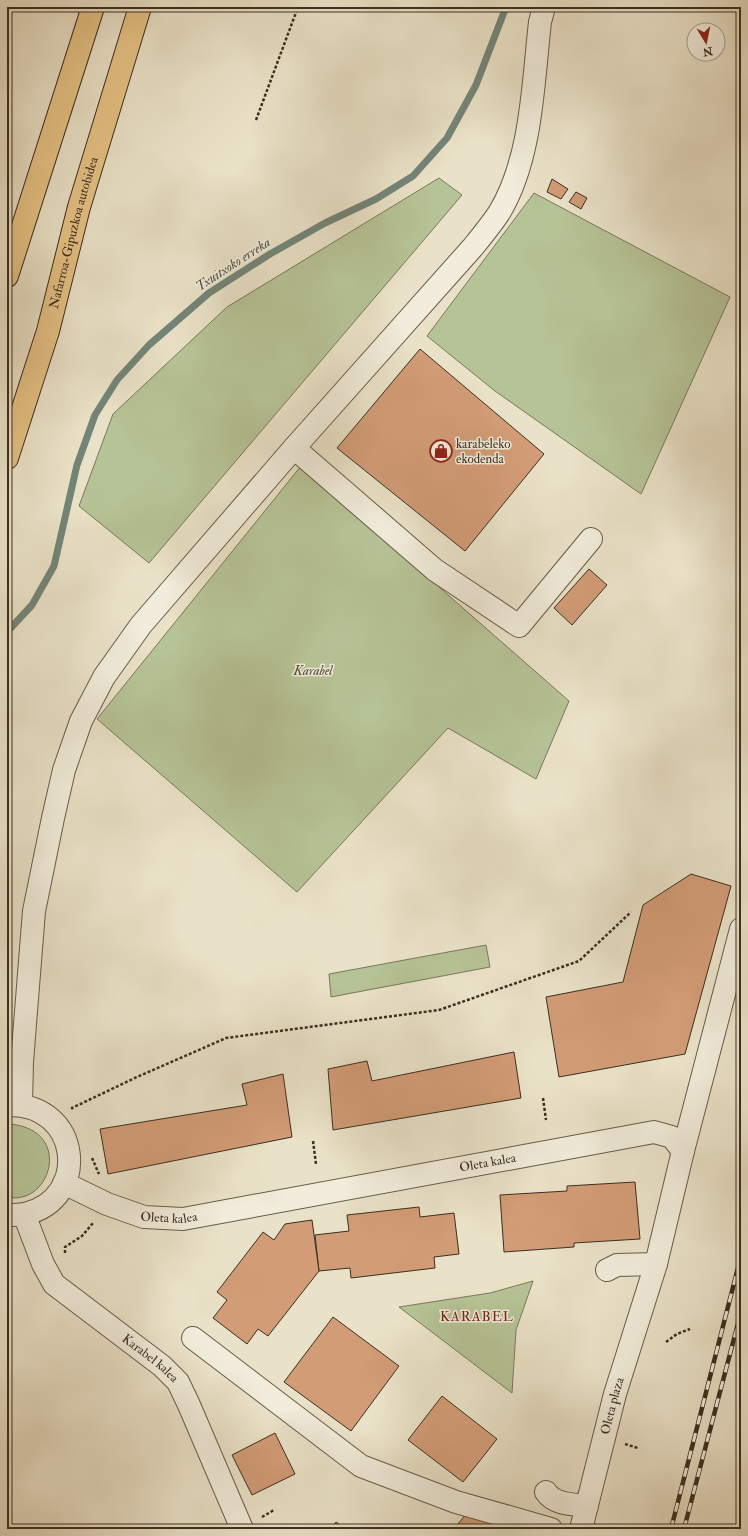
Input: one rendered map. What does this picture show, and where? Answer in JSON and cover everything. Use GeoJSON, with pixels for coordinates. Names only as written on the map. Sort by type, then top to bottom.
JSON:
{"type":"FeatureCollection","features":[{"type":"Feature","properties":{"kind":"highway"},"geometry":{"type":"LineString","coordinates":[[7,276],[93,7]]}},
{"type":"Feature","properties":{"kind":"highway","name":"Nafarroa-Gipuzkoa autobidea"},"geometry":{"type":"LineString","coordinates":[[7,458],[48,331],[79,207],[140,7]]}},
{"type":"Feature","properties":{"kind":"street"},"geometry":{"type":"LineString","coordinates":[[15,1214],[36,1211],[48,1204],[64,1183],[69,1169],[69,1154],[66,1140],[59,1127],[48,1116],[36,1109],[14,1105],[22,1062],[34,911],[64,770],[81,721],[104,677],[141,625],[294,448],[473,247],[499,212],[514,180],[525,146],[540,22],[544,7]]}},
{"type":"Feature","properties":{"kind":"street"},"geometry":{"type":"LineString","coordinates":[[294,448],[435,570],[519,626],[591,540]]}},
{"type":"Feature","properties":{"kind":"street"},"geometry":{"type":"LineString","coordinates":[[683,1152],[741,929]]}},
{"type":"Feature","properties":{"kind":"street","name":"Oleta kalea"},"geometry":{"type":"LineString","coordinates":[[64,1183],[107,1204],[144,1218],[182,1219],[654,1132],[672,1136],[683,1152]]}},
{"type":"Feature","properties":{"kind":"street","name":"Oleta plaza"},"geometry":{"type":"LineString","coordinates":[[587,1506],[615,1394],[656,1264],[683,1152]]}},
{"type":"Feature","properties":{"kind":"street","name":"Karabel kalea"},"geometry":{"type":"LineString","coordinates":[[15,1214],[54,1284],[162,1366],[178,1382],[249,1525]]}},
{"type":"Feature","properties":{"kind":"street"},"geometry":{"type":"LineString","coordinates":[[608,1270],[617,1265],[656,1264]]}},
{"type":"Feature","properties":{"kind":"street"},"geometry":{"type":"LineString","coordinates":[[193,1338],[361,1466],[456,1502],[550,1529]]}},
{"type":"Feature","properties":{"kind":"street"},"geometry":{"type":"LineString","coordinates":[[546,1492],[550,1498],[564,1504],[587,1506],[581,1529]]}},
{"type":"Feature","properties":{"kind":"path"},"geometry":{"type":"LineString","coordinates":[[256,120],[298,7]]}},
{"type":"Feature","properties":{"kind":"path"},"geometry":{"type":"LineString","coordinates":[[75,1115],[72,1108],[137,1077],[226,1038],[439,1010],[579,961],[631,912]]}},
{"type":"Feature","properties":{"kind":"path"},"geometry":{"type":"LineString","coordinates":[[543,1098],[546,1120]]}},
{"type":"Feature","properties":{"kind":"path"},"geometry":{"type":"LineString","coordinates":[[313,1141],[316,1164]]}},
{"type":"Feature","properties":{"kind":"path"},"geometry":{"type":"LineString","coordinates":[[90,1152],[99,1174]]}},
{"type":"Feature","properties":{"kind":"path"},"geometry":{"type":"LineString","coordinates":[[65,1254],[65,1247],[82,1236],[100,1216],[107,1204]]}},
{"type":"Feature","properties":{"kind":"path"},"geometry":{"type":"LineString","coordinates":[[666,1342],[677,1334],[690,1330]]}},
{"type":"Feature","properties":{"kind":"path"},"geometry":{"type":"LineString","coordinates":[[249,1525],[274,1510]]}},
{"type":"Feature","properties":{"kind":"green space"},"geometry":{"type":"Polygon","coordinates":[[[439,178],[462,195],[149,563],[79,506],[113,414],[227,307],[439,178]]]}},
{"type":"Feature","properties":{"kind":"green space"},"geometry":{"type":"Polygon","coordinates":[[[534,193],[730,297],[641,494],[495,391],[427,336],[534,193]]]}},
{"type":"Feature","properties":{"kind":"green space","name":"Karabel"},"geometry":{"type":"Polygon","coordinates":[[[301,466],[569,701],[536,779],[448,728],[297,892],[97,719],[301,466]]]}},
{"type":"Feature","properties":{"kind":"green space"},"geometry":{"type":"Polygon","coordinates":[[[486,945],[490,967],[331,997],[329,974],[486,945]]]}},
{"type":"Feature","properties":{"kind":"green space"},"geometry":{"type":"Polygon","coordinates":[[[10,1124],[30,1129],[43,1139],[49,1152],[49,1166],[44,1180],[35,1191],[22,1197],[7,1197],[7,1125],[10,1124]]]}},
{"type":"Feature","properties":{"kind":"green space"},"geometry":{"type":"Polygon","coordinates":[[[533,1281],[516,1330],[512,1393],[399,1307],[490,1293],[533,1281]]]}},
{"type":"Feature","properties":{"kind":"building"},"geometry":{"type":"Polygon","coordinates":[[[552,179],[568,189],[561,199],[547,192],[552,179]]]}},
{"type":"Feature","properties":{"kind":"building"},"geometry":{"type":"Polygon","coordinates":[[[576,192],[587,198],[581,209],[569,202],[576,192]]]}},
{"type":"Feature","properties":{"kind":"building","name":"karabeleko ekodenda"},"geometry":{"type":"Polygon","coordinates":[[[420,349],[544,454],[465,551],[337,448],[420,349]]]}},
{"type":"Feature","properties":{"kind":"building"},"geometry":{"type":"Polygon","coordinates":[[[589,569],[607,585],[572,625],[554,608],[589,569]]]}},
{"type":"Feature","properties":{"kind":"building"},"geometry":{"type":"Polygon","coordinates":[[[691,874],[731,886],[685,1054],[559,1077],[546,997],[623,982],[643,905],[691,874]]]}},
{"type":"Feature","properties":{"kind":"building"},"geometry":{"type":"Polygon","coordinates":[[[514,1052],[521,1098],[333,1130],[328,1069],[367,1061],[372,1081],[514,1052]]]}},
{"type":"Feature","properties":{"kind":"building"},"geometry":{"type":"Polygon","coordinates":[[[283,1074],[292,1137],[108,1174],[100,1129],[247,1105],[242,1084],[283,1074]]]}},
{"type":"Feature","properties":{"kind":"building"},"geometry":{"type":"Polygon","coordinates":[[[635,1182],[640,1239],[574,1243],[574,1247],[504,1252],[500,1195],[567,1191],[567,1186],[635,1182]]]}},
{"type":"Feature","properties":{"kind":"building"},"geometry":{"type":"Polygon","coordinates":[[[419,1207],[420,1217],[454,1213],[459,1254],[434,1257],[435,1268],[351,1278],[350,1268],[319,1271],[315,1235],[349,1231],[347,1215],[419,1207]]]}},
{"type":"Feature","properties":{"kind":"building"},"geometry":{"type":"Polygon","coordinates":[[[312,1220],[319,1271],[268,1336],[258,1329],[247,1344],[213,1318],[227,1300],[217,1292],[263,1232],[274,1240],[285,1224],[312,1220]]]}},
{"type":"Feature","properties":{"kind":"building"},"geometry":{"type":"Polygon","coordinates":[[[333,1317],[399,1366],[351,1431],[284,1382],[333,1317]]]}},
{"type":"Feature","properties":{"kind":"building"},"geometry":{"type":"Polygon","coordinates":[[[442,1396],[497,1439],[463,1482],[408,1440],[442,1396]]]}},
{"type":"Feature","properties":{"kind":"building"},"geometry":{"type":"Polygon","coordinates":[[[275,1433],[295,1474],[252,1495],[232,1455],[275,1433]]]}},
{"type":"Feature","properties":{"kind":"building"},"geometry":{"type":"Polygon","coordinates":[[[470,1509],[498,1529],[454,1529],[470,1509]]]}},
{"type":"Feature","properties":{"kind":"building"},"geometry":{"type":"Polygon","coordinates":[[[336,1522],[346,1529],[331,1529],[336,1522]]]}},
{"type":"Feature","properties":{"kind":"waterway","name":"Txuitxoko erreka"},"geometry":{"type":"LineString","coordinates":[[7,632],[32,605],[54,566],[77,465],[95,415],[117,380],[149,345],[209,293],[270,254],[325,223],[376,199],[413,176],[447,138],[476,85],[506,7]]}},
{"type":"Feature","properties":{"kind":"railway"},"geometry":{"type":"LineString","coordinates":[[671,1529],[741,1256]]}},
{"type":"Feature","properties":{"kind":"railway"},"geometry":{"type":"LineString","coordinates":[[684,1529],[741,1312]]}},
{"type":"Feature","properties":{"kind":"place","name":"karabeleko ekodenda"},"geometry":{"type":"Point","coordinates":[441,451]}},
{"type":"Feature","properties":{"kind":"district","name":"KARABEL"},"geometry":{"type":"Point","coordinates":[477,1316]}}]}
